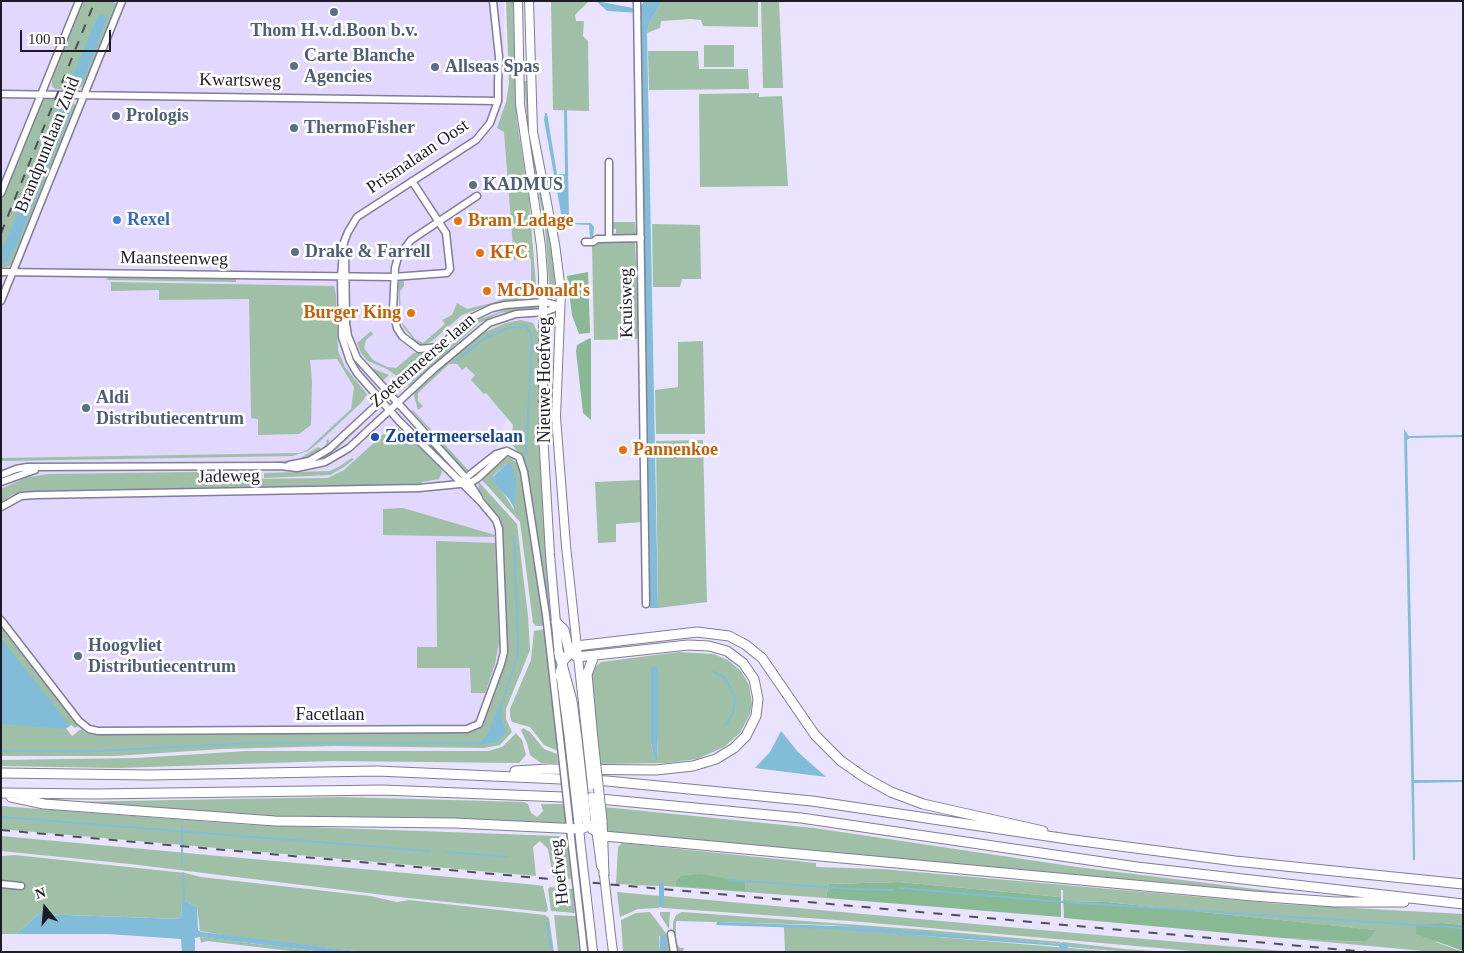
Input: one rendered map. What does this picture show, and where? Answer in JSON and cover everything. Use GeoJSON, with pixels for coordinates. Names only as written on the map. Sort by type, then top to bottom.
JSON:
{"type":"FeatureCollection","features":[{"type":"Feature","properties":{"kind":"highway"},"geometry":{"type":"LineString","coordinates":[[470,773],[548,768],[649,770],[689,767],[710,761],[730,751],[743,740],[752,726],[758,704],[754,680],[743,662],[725,650],[709,646],[688,645],[594,656],[575,652],[561,633],[556,620]]}},
{"type":"Feature","properties":{"kind":"highway"},"geometry":{"type":"LineString","coordinates":[[561,658],[575,652],[697,632],[730,636],[752,649],[766,663],[796,711],[819,740],[841,761],[870,780],[891,792],[923,804],[1014,823],[1074,840]]}},
{"type":"Feature","properties":{"kind":"highway"},"geometry":{"type":"LineString","coordinates":[[593,824],[587,674],[594,656]]}},
{"type":"Feature","properties":{"kind":"highway"},"geometry":{"type":"LineString","coordinates":[[560,676],[561,658]]}},
{"type":"Feature","properties":{"kind":"highway"},"geometry":{"type":"LineString","coordinates":[[561,658],[573,705],[573,739],[593,824],[604,849],[604,876]]}},
{"type":"Feature","properties":{"kind":"highway"},"geometry":{"type":"LineString","coordinates":[[1,772],[117,775],[311,771],[470,773],[607,781],[765,796],[1074,840],[1265,864],[1463,884]]}},
{"type":"Feature","properties":{"kind":"highway"},"geometry":{"type":"LineString","coordinates":[[1,794],[113,794],[346,789],[468,792],[589,798],[801,818],[1137,867],[1463,904]]}},
{"type":"Feature","properties":{"kind":"highway"},"geometry":{"type":"LineString","coordinates":[[1,794],[44,804],[242,819],[318,822],[454,823],[575,829],[593,824],[620,837],[758,851],[1284,898],[1372,903],[1434,901]]}},
{"type":"Feature","properties":{"kind":"highway"},"geometry":{"type":"LineString","coordinates":[[604,849],[620,837]]}},
{"type":"Feature","properties":{"kind":"main road","name":"Nieuwe Hoefweg"},"geometry":{"type":"LineString","coordinates":[[518,1],[520,104],[542,246],[545,302],[543,424],[556,620]]}},
{"type":"Feature","properties":{"kind":"main road","name":"Nieuwe Hoefweg"},"geometry":{"type":"LineString","coordinates":[[529,1],[533,132],[556,251],[560,306],[556,417],[575,632],[575,652],[590,740],[593,824]]}},
{"type":"Feature","properties":{"kind":"main road"},"geometry":{"type":"LineString","coordinates":[[561,633],[561,658]]}},
{"type":"Feature","properties":{"kind":"main road"},"geometry":{"type":"LineString","coordinates":[[560,676],[573,739]]}},
{"type":"Feature","properties":{"kind":"main road","name":"Hoefweg"},"geometry":{"type":"LineString","coordinates":[[573,739],[575,788],[593,824]]}},
{"type":"Feature","properties":{"kind":"main road","name":"Hoefweg"},"geometry":{"type":"LineString","coordinates":[[575,829],[581,848],[593,952]]}},
{"type":"Feature","properties":{"kind":"main road"},"geometry":{"type":"LineString","coordinates":[[604,876],[612,952]]}},
{"type":"Feature","properties":{"kind":"street","name":"Brandpuntlaan Zuid"},"geometry":{"type":"LineString","coordinates":[[1,193],[80,1]]}},
{"type":"Feature","properties":{"kind":"street","name":"Brandpuntlaan Zuid"},"geometry":{"type":"LineString","coordinates":[[1,301],[122,1]]}},
{"type":"Feature","properties":{"kind":"street","name":"Prismalaan Oost"},"geometry":{"type":"LineString","coordinates":[[390,409],[357,373],[345,351],[340,323],[344,242],[357,217],[476,140],[490,123],[498,101],[499,57],[493,1]]}},
{"type":"Feature","properties":{"kind":"street","name":"Kruisweg"},"geometry":{"type":"LineString","coordinates":[[637,2],[646,604]]}},
{"type":"Feature","properties":{"kind":"street","name":"Kwartsweg"},"geometry":{"type":"LineString","coordinates":[[1,94],[42,93],[498,101]]}},
{"type":"Feature","properties":{"kind":"street"},"geometry":{"type":"LineString","coordinates":[[609,162],[609,238]]}},
{"type":"Feature","properties":{"kind":"street"},"geometry":{"type":"LineString","coordinates":[[412,181],[438,222]]}},
{"type":"Feature","properties":{"kind":"street"},"geometry":{"type":"LineString","coordinates":[[438,347],[419,349],[402,336],[395,322],[392,310],[393,277],[398,257],[411,240],[477,196]]}},
{"type":"Feature","properties":{"kind":"street","name":"Maansteenweg"},"geometry":{"type":"LineString","coordinates":[[1,272],[393,277],[449,272],[449,244],[446,233],[438,222]]}},
{"type":"Feature","properties":{"kind":"street"},"geometry":{"type":"LineString","coordinates":[[585,242],[609,238],[641,238]]}},
{"type":"Feature","properties":{"kind":"street","name":"Prismalaan Oost"},"geometry":{"type":"LineString","coordinates":[[343,276],[346,323],[352,348],[364,367],[397,403]]}},
{"type":"Feature","properties":{"kind":"street","name":"Zoetermeerse laan"},"geometry":{"type":"LineString","coordinates":[[280,466],[297,464],[321,456],[471,318],[492,308],[545,302],[560,306]]}},
{"type":"Feature","properties":{"kind":"street","name":"Zoetermeerse laan"},"geometry":{"type":"LineString","coordinates":[[1,475],[22,467],[44,469],[304,467],[337,456],[489,323],[516,314],[545,312],[560,306]]}},
{"type":"Feature","properties":{"kind":"street","name":"Facetlaan"},"geometry":{"type":"LineString","coordinates":[[397,403],[468,480],[481,502]]}},
{"type":"Feature","properties":{"kind":"street","name":"Facetlaan"},"geometry":{"type":"LineString","coordinates":[[1,620],[79,720],[89,729],[98,731],[470,729],[476,726],[483,715],[501,664],[504,645],[499,529],[496,520],[481,502],[460,483],[390,409]]}},
{"type":"Feature","properties":{"kind":"street","name":"Nieuwe Hoefweg"},"geometry":{"type":"LineString","coordinates":[[468,480],[496,454],[507,451],[518,457],[524,472],[548,634],[566,788]]}},
{"type":"Feature","properties":{"kind":"street","name":"Zoetermeerse laan"},"geometry":{"type":"LineString","coordinates":[[1,482],[24,473],[44,469]]}},
{"type":"Feature","properties":{"kind":"street"},"geometry":{"type":"LineString","coordinates":[[460,483],[468,480]]}},
{"type":"Feature","properties":{"kind":"street","name":"Jadeweg"},"geometry":{"type":"LineString","coordinates":[[1,507],[21,496],[36,494],[419,488],[460,483]]}},
{"type":"Feature","properties":{"kind":"street","name":"Hoefweg"},"geometry":{"type":"LineString","coordinates":[[566,788],[569,818],[575,829],[572,846],[584,952]]}},
{"type":"Feature","properties":{"kind":"street"},"geometry":{"type":"LineString","coordinates":[[1,884],[21,886]]}},
{"type":"Feature","properties":{"kind":"street"},"geometry":{"type":"LineString","coordinates":[[671,934],[674,952]]}},
{"type":"Feature","properties":{"kind":"shaded area"},"geometry":{"type":"Polygon","coordinates":[[[1,1],[504,1],[503,123],[534,264],[535,326],[483,491],[509,528],[510,665],[483,735],[82,737],[1,632],[1,1]]]}},
{"type":"Feature","properties":{"kind":"green space"},"geometry":{"type":"Polygon","coordinates":[[[82,1],[111,1],[118,4],[85,85],[76,90],[55,89],[52,86],[52,76],[82,1]]]}},
{"type":"Feature","properties":{"kind":"green space"},"geometry":{"type":"Polygon","coordinates":[[[506,1],[513,1],[517,121],[529,198],[536,285],[533,293],[527,298],[489,305],[462,315],[432,341],[421,346],[411,341],[413,339],[404,328],[399,317],[400,281],[404,280],[404,286],[400,291],[401,321],[415,339],[423,343],[445,324],[442,320],[452,315],[457,303],[467,309],[495,302],[528,291],[531,288],[531,260],[528,255],[514,260],[504,132],[497,128],[506,102],[509,83],[506,1]]]}},
{"type":"Feature","properties":{"kind":"green space"},"geometry":{"type":"Polygon","coordinates":[[[551,1],[589,1],[575,15],[576,21],[584,21],[583,36],[588,41],[589,111],[553,110],[551,1]]]}},
{"type":"Feature","properties":{"kind":"green space"},"geometry":{"type":"Polygon","coordinates":[[[662,1],[758,1],[758,27],[703,26],[701,20],[691,19],[661,21],[660,28],[647,33],[649,24],[662,1]]]}},
{"type":"Feature","properties":{"kind":"green space"},"geometry":{"type":"Polygon","coordinates":[[[761,1],[779,1],[783,88],[763,88],[761,1]]]}},
{"type":"Feature","properties":{"kind":"green space"},"geometry":{"type":"Polygon","coordinates":[[[704,45],[734,45],[734,67],[704,67],[704,45]]]}},
{"type":"Feature","properties":{"kind":"green space"},"geometry":{"type":"Polygon","coordinates":[[[648,51],[698,51],[699,69],[748,69],[749,89],[649,90],[648,51]]]}},
{"type":"Feature","properties":{"kind":"green space"},"geometry":{"type":"Polygon","coordinates":[[[524,81],[527,81],[531,141],[554,263],[557,288],[554,298],[550,296],[545,227],[529,141],[524,81]]]}},
{"type":"Feature","properties":{"kind":"green space"},"geometry":{"type":"Polygon","coordinates":[[[759,93],[759,97],[782,96],[788,186],[700,187],[699,94],[759,93]]]}},
{"type":"Feature","properties":{"kind":"green space"},"geometry":{"type":"Polygon","coordinates":[[[49,97],[70,98],[75,105],[74,112],[15,259],[10,266],[1,268],[1,199],[40,106],[43,100],[49,97]]]}},
{"type":"Feature","properties":{"kind":"green space"},"geometry":{"type":"Polygon","coordinates":[[[612,222],[635,222],[636,236],[612,236],[611,234],[616,233],[616,229],[611,229],[612,222]]]}},
{"type":"Feature","properties":{"kind":"green space"},"geometry":{"type":"Polygon","coordinates":[[[652,224],[700,225],[701,279],[682,279],[680,287],[653,287],[652,224]]]}},
{"type":"Feature","properties":{"kind":"green space"},"geometry":{"type":"Polygon","coordinates":[[[635,240],[639,339],[594,340],[592,244],[598,241],[635,240]]]}},
{"type":"Feature","properties":{"kind":"green space"},"geometry":{"type":"Polygon","coordinates":[[[588,272],[590,333],[579,334],[572,315],[567,276],[588,272]]]}},
{"type":"Feature","properties":{"kind":"green space"},"geometry":{"type":"Polygon","coordinates":[[[109,277],[236,278],[236,282],[106,279],[109,277]]]}},
{"type":"Feature","properties":{"kind":"green space"},"geometry":{"type":"Polygon","coordinates":[[[111,282],[334,286],[338,351],[345,367],[367,394],[362,402],[317,444],[308,451],[292,456],[1,461],[1,458],[299,453],[307,450],[351,409],[354,387],[337,359],[310,360],[312,381],[311,425],[299,434],[258,435],[258,419],[251,418],[249,299],[159,300],[159,290],[111,291],[111,282]]]}},
{"type":"Feature","properties":{"kind":"green space"},"geometry":{"type":"Polygon","coordinates":[[[348,287],[350,287],[351,336],[359,356],[349,336],[348,287]]]}},
{"type":"Feature","properties":{"kind":"green space"},"geometry":{"type":"Polygon","coordinates":[[[537,306],[537,308],[500,313],[479,323],[409,387],[408,385],[478,320],[507,309],[537,306]]]}},
{"type":"Feature","properties":{"kind":"green space"},"geometry":{"type":"Polygon","coordinates":[[[521,320],[533,323],[540,337],[538,428],[550,616],[525,461],[511,443],[513,425],[486,393],[484,394],[471,380],[475,375],[466,367],[462,370],[457,364],[449,364],[418,393],[418,401],[423,406],[418,410],[413,392],[483,333],[506,323],[521,320]]]}},
{"type":"Feature","properties":{"kind":"green space"},"geometry":{"type":"Polygon","coordinates":[[[371,331],[373,334],[366,340],[364,348],[373,360],[387,367],[396,368],[414,353],[424,352],[398,377],[387,369],[368,361],[361,353],[357,343],[371,331]]]}},
{"type":"Feature","properties":{"kind":"green space"},"geometry":{"type":"Polygon","coordinates":[[[590,338],[591,420],[583,413],[576,351],[577,345],[590,338]]]}},
{"type":"Feature","properties":{"kind":"green space"},"geometry":{"type":"Polygon","coordinates":[[[703,341],[705,434],[656,434],[655,390],[678,387],[678,342],[703,341]]]}},
{"type":"Feature","properties":{"kind":"green space"},"geometry":{"type":"Polygon","coordinates":[[[359,356],[367,366],[389,375],[382,381],[362,362],[359,356]]]}},
{"type":"Feature","properties":{"kind":"green space"},"geometry":{"type":"Polygon","coordinates":[[[413,410],[469,472],[462,470],[449,456],[413,410]]]}},
{"type":"Feature","properties":{"kind":"green space"},"geometry":{"type":"Polygon","coordinates":[[[373,414],[337,449],[309,464],[332,451],[373,414]]]}},
{"type":"Feature","properties":{"kind":"green space"},"geometry":{"type":"Polygon","coordinates":[[[396,426],[439,465],[442,472],[439,479],[422,482],[422,484],[29,491],[12,495],[1,502],[1,489],[25,478],[48,474],[196,472],[254,479],[328,478],[344,470],[389,429],[396,426]]]}},
{"type":"Feature","properties":{"kind":"green space"},"geometry":{"type":"Polygon","coordinates":[[[328,439],[327,447],[305,459],[264,463],[299,459],[318,447],[321,449],[328,439]]]}},
{"type":"Feature","properties":{"kind":"green space"},"geometry":{"type":"Polygon","coordinates":[[[703,440],[707,602],[658,608],[656,441],[703,440]]]}},
{"type":"Feature","properties":{"kind":"green space"},"geometry":{"type":"Polygon","coordinates":[[[510,457],[520,466],[544,626],[536,626],[533,623],[520,522],[481,479],[504,458],[510,457]],[[506,464],[493,476],[514,510],[511,464],[506,464]]]}},
{"type":"Feature","properties":{"kind":"green space"},"geometry":{"type":"Polygon","coordinates":[[[352,458],[354,459],[330,475],[264,478],[264,473],[330,471],[352,458]]]}},
{"type":"Feature","properties":{"kind":"green space"},"geometry":{"type":"Polygon","coordinates":[[[642,480],[643,522],[616,524],[616,542],[598,543],[595,482],[642,480]]]}},
{"type":"Feature","properties":{"kind":"green space"},"geometry":{"type":"Polygon","coordinates":[[[478,481],[517,524],[528,616],[530,650],[506,709],[506,719],[512,732],[500,745],[484,748],[334,746],[223,749],[114,756],[1,756],[1,626],[79,725],[75,728],[71,725],[66,728],[72,736],[81,729],[93,735],[470,732],[479,729],[504,666],[507,636],[503,529],[497,516],[479,491],[478,481]]]}},
{"type":"Feature","properties":{"kind":"green space"},"geometry":{"type":"Polygon","coordinates":[[[403,508],[495,535],[494,537],[383,535],[383,509],[403,508]]]}},
{"type":"Feature","properties":{"kind":"green space"},"geometry":{"type":"Polygon","coordinates":[[[436,541],[495,543],[499,643],[495,664],[485,693],[471,693],[470,668],[417,668],[417,647],[437,647],[436,541]]]}},
{"type":"Feature","properties":{"kind":"green space"},"geometry":{"type":"Polygon","coordinates":[[[545,629],[558,751],[544,745],[530,727],[512,722],[510,716],[510,709],[531,660],[534,631],[545,629]]]}},
{"type":"Feature","properties":{"kind":"green space"},"geometry":{"type":"Polygon","coordinates":[[[679,652],[714,654],[728,660],[741,671],[749,685],[752,704],[750,714],[740,733],[724,747],[697,759],[667,763],[600,764],[597,739],[595,739],[591,677],[593,669],[601,662],[679,652]],[[651,668],[651,743],[654,759],[657,759],[658,670],[651,668]]]}},
{"type":"Feature","properties":{"kind":"green space"},"geometry":{"type":"Polygon","coordinates":[[[523,728],[530,732],[544,749],[557,754],[558,763],[541,763],[530,755],[521,730],[523,728]]]}},
{"type":"Feature","properties":{"kind":"green space"},"geometry":{"type":"Polygon","coordinates":[[[516,733],[522,740],[526,755],[519,763],[332,761],[117,768],[1,766],[1,760],[136,758],[247,751],[488,751],[502,747],[516,733]]]}},
{"type":"Feature","properties":{"kind":"green space"},"geometry":{"type":"Polygon","coordinates":[[[341,797],[524,802],[528,804],[531,813],[537,817],[543,811],[541,804],[563,804],[566,824],[411,817],[316,821],[64,802],[341,797]]]}},
{"type":"Feature","properties":{"kind":"green space"},"geometry":{"type":"Polygon","coordinates":[[[1,806],[253,825],[558,836],[568,838],[571,879],[553,877],[548,849],[540,841],[533,847],[536,876],[1,829],[1,806]]]}},
{"type":"Feature","properties":{"kind":"green space"},"geometry":{"type":"Polygon","coordinates":[[[604,807],[814,828],[1077,867],[1320,897],[606,832],[604,807]]]}},
{"type":"Feature","properties":{"kind":"green space"},"geometry":{"type":"Polygon","coordinates":[[[1,836],[537,885],[543,886],[548,910],[546,912],[408,898],[130,864],[1,851],[1,836]]]}},
{"type":"Feature","properties":{"kind":"green space"},"geometry":{"type":"Polygon","coordinates":[[[622,843],[816,863],[816,867],[882,869],[1281,904],[1463,914],[1463,925],[1442,923],[1436,942],[1463,952],[1435,952],[1282,938],[1366,942],[1375,930],[1107,902],[1068,901],[1063,898],[1063,890],[1061,890],[1061,897],[899,882],[829,884],[826,898],[664,886],[662,882],[659,883],[661,885],[657,886],[616,884],[618,847],[622,843]]]}},
{"type":"Feature","properties":{"kind":"green space"},"geometry":{"type":"Polygon","coordinates":[[[15,855],[185,873],[201,877],[370,896],[397,902],[409,900],[545,915],[549,918],[554,952],[365,952],[234,937],[200,931],[197,907],[185,901],[182,902],[181,919],[39,914],[16,934],[1,934],[1,856],[15,855]]]}},
{"type":"Feature","properties":{"kind":"green space"},"geometry":{"type":"Polygon","coordinates":[[[701,874],[745,882],[745,891],[676,886],[676,881],[681,876],[701,874]]]}},
{"type":"Feature","properties":{"kind":"green space"},"geometry":{"type":"Polygon","coordinates":[[[899,882],[1061,897],[1061,917],[826,898],[829,884],[899,882]]]}},
{"type":"Feature","properties":{"kind":"green space"},"geometry":{"type":"Polygon","coordinates":[[[550,887],[573,889],[575,913],[551,911],[548,889],[550,887]]]}},
{"type":"Feature","properties":{"kind":"green space"},"geometry":{"type":"Polygon","coordinates":[[[617,892],[660,896],[659,908],[638,909],[620,917],[617,892]]]}},
{"type":"Feature","properties":{"kind":"green space"},"geometry":{"type":"Polygon","coordinates":[[[664,896],[1295,952],[1204,952],[850,921],[664,908],[664,896]]]}},
{"type":"Feature","properties":{"kind":"green space"},"geometry":{"type":"Polygon","coordinates":[[[1063,898],[1068,901],[1107,902],[1376,930],[1366,942],[1282,938],[1064,918],[1063,898]]]}},
{"type":"Feature","properties":{"kind":"green space"},"geometry":{"type":"Polygon","coordinates":[[[650,912],[668,936],[671,952],[666,952],[666,936],[659,936],[660,952],[623,952],[621,920],[636,913],[650,912]]]}},
{"type":"Feature","properties":{"kind":"green space"},"geometry":{"type":"Polygon","coordinates":[[[660,912],[670,912],[669,929],[660,915],[660,912]]]}},
{"type":"Feature","properties":{"kind":"green space"},"geometry":{"type":"Polygon","coordinates":[[[682,912],[1061,942],[1058,944],[831,925],[676,921],[676,943],[680,948],[684,948],[683,951],[678,951],[673,934],[673,922],[676,915],[682,912]]]}},
{"type":"Feature","properties":{"kind":"green space"},"geometry":{"type":"Polygon","coordinates":[[[554,915],[576,916],[579,952],[558,952],[554,915]]]}},
{"type":"Feature","properties":{"kind":"green space"},"geometry":{"type":"Polygon","coordinates":[[[1442,923],[1463,925],[1463,951],[1416,934],[1416,925],[1442,923]]]}},
{"type":"Feature","properties":{"kind":"green space"},"geometry":{"type":"Polygon","coordinates":[[[784,927],[819,927],[1116,952],[785,952],[784,927]]]}},
{"type":"Feature","properties":{"kind":"green space"},"geometry":{"type":"Polygon","coordinates":[[[200,937],[323,952],[299,952],[207,941],[201,943],[200,937]]]}},
{"type":"Feature","properties":{"kind":"green space"},"geometry":{"type":"Polygon","coordinates":[[[1063,942],[1168,952],[1126,952],[1065,945],[1063,942]]]}},
{"type":"Feature","properties":{"kind":"water"},"geometry":{"type":"Polygon","coordinates":[[[596,1],[633,8],[641,6],[644,1],[662,1],[649,24],[647,33],[658,608],[650,608],[641,13],[607,11],[596,1]]]}},
{"type":"Feature","properties":{"kind":"water"},"geometry":{"type":"Polygon","coordinates":[[[101,14],[107,17],[105,24],[83,81],[76,85],[72,81],[73,75],[98,16],[101,14]]]}},
{"type":"Feature","properties":{"kind":"water"},"geometry":{"type":"Polygon","coordinates":[[[66,106],[71,110],[19,239],[9,260],[4,264],[1,263],[1,253],[61,107],[66,106]]]}},
{"type":"Feature","properties":{"kind":"water"},"geometry":{"type":"Polygon","coordinates":[[[564,108],[567,111],[569,223],[591,223],[594,227],[593,237],[590,237],[589,225],[563,224],[544,120],[545,113],[547,113],[557,174],[565,174],[564,108]]]}},
{"type":"Feature","properties":{"kind":"water"},"geometry":{"type":"Polygon","coordinates":[[[1404,429],[1410,438],[1407,440],[1414,780],[1463,780],[1463,782],[1414,783],[1415,860],[1413,860],[1404,429]]]}},
{"type":"Feature","properties":{"kind":"water"},"geometry":{"type":"Polygon","coordinates":[[[506,464],[511,464],[516,478],[515,510],[509,499],[491,479],[506,464]]]}},
{"type":"Feature","properties":{"kind":"water"},"geometry":{"type":"Polygon","coordinates":[[[1,638],[70,726],[65,729],[1,724],[1,638]]]}},
{"type":"Feature","properties":{"kind":"water"},"geometry":{"type":"Polygon","coordinates":[[[655,666],[658,670],[657,759],[654,759],[651,743],[651,668],[655,666]]]}},
{"type":"Feature","properties":{"kind":"water"},"geometry":{"type":"Polygon","coordinates":[[[500,704],[503,705],[501,716],[506,732],[497,742],[479,745],[487,735],[500,704]]]}},
{"type":"Feature","properties":{"kind":"water"},"geometry":{"type":"Polygon","coordinates":[[[781,731],[798,752],[826,777],[755,768],[770,752],[781,731]]]}},
{"type":"Feature","properties":{"kind":"water"},"geometry":{"type":"Polygon","coordinates":[[[181,827],[183,827],[183,867],[181,866],[181,827]]]}},
{"type":"Feature","properties":{"kind":"water"},"geometry":{"type":"Polygon","coordinates":[[[659,882],[663,882],[664,886],[664,908],[659,907],[659,882]]]}},
{"type":"Feature","properties":{"kind":"water"},"geometry":{"type":"Polygon","coordinates":[[[185,901],[197,907],[198,930],[201,932],[365,952],[323,952],[200,937],[195,938],[195,952],[182,952],[181,939],[108,934],[16,934],[39,914],[181,919],[182,902],[185,901]]]}},
{"type":"Feature","properties":{"kind":"water"},"geometry":{"type":"Polygon","coordinates":[[[717,922],[867,927],[1058,944],[1063,942],[1066,945],[1126,952],[1068,947],[1065,952],[1061,952],[1059,946],[831,929],[716,925],[717,922]]]}},
{"type":"Feature","properties":{"kind":"water"},"geometry":{"type":"Polygon","coordinates":[[[660,935],[666,936],[666,952],[660,952],[660,935]]]}},
{"type":"Feature","properties":{"kind":"waterway"},"geometry":{"type":"LineString","coordinates":[[457,360],[484,339],[508,328],[525,326],[530,332],[532,340],[526,456]]}},
{"type":"Feature","properties":{"kind":"waterway"},"geometry":{"type":"LineString","coordinates":[[1409,437],[1463,436]]}},
{"type":"Feature","properties":{"kind":"waterway"},"geometry":{"type":"LineString","coordinates":[[501,706],[517,658],[518,647],[514,536]]}},
{"type":"Feature","properties":{"kind":"waterway"},"geometry":{"type":"LineString","coordinates":[[713,672],[722,676],[728,683],[735,698],[733,713],[725,726]]}},
{"type":"Feature","properties":{"kind":"waterway"},"geometry":{"type":"LineString","coordinates":[[1,751],[97,751],[255,743],[482,743]]}},
{"type":"Feature","properties":{"kind":"waterway"},"geometry":{"type":"LineString","coordinates":[[1,817],[430,851]]}},
{"type":"Feature","properties":{"kind":"waterway"},"geometry":{"type":"LineString","coordinates":[[447,852],[508,857]]}},
{"type":"Feature","properties":{"kind":"waterway"},"geometry":{"type":"LineString","coordinates":[[183,873],[184,902]]}},
{"type":"Feature","properties":{"kind":"waterway"},"geometry":{"type":"LineString","coordinates":[[728,880],[893,890]]}},
{"type":"Feature","properties":{"kind":"waterway"},"geometry":{"type":"LineString","coordinates":[[900,888],[1063,902],[1463,928]]}},
{"type":"Feature","properties":{"kind":"waterway"},"geometry":{"type":"LineString","coordinates":[[547,923],[552,952]]}},
{"type":"Feature","properties":{"kind":"railway"},"geometry":{"type":"LineString","coordinates":[[1,233],[95,1]]}},
{"type":"Feature","properties":{"kind":"railway"},"geometry":{"type":"LineString","coordinates":[[1,830],[1368,952]]}},
{"type":"Feature","properties":{"kind":"place","name":"Thom H.v.d.Boon b.v."},"geometry":{"type":"Point","coordinates":[334,12]}},
{"type":"Feature","properties":{"kind":"place","name":"Carte Blanche Agencies"},"geometry":{"type":"Point","coordinates":[294,66]}},
{"type":"Feature","properties":{"kind":"place","name":"Allseas Spas"},"geometry":{"type":"Point","coordinates":[435,67]}},
{"type":"Feature","properties":{"kind":"place","name":"Prologis"},"geometry":{"type":"Point","coordinates":[116,116]}},
{"type":"Feature","properties":{"kind":"place","name":"ThermoFisher"},"geometry":{"type":"Point","coordinates":[294,128]}},
{"type":"Feature","properties":{"kind":"place","name":"KADMUS"},"geometry":{"type":"Point","coordinates":[473,185]}},
{"type":"Feature","properties":{"kind":"place","name":"Rexel"},"geometry":{"type":"Point","coordinates":[117,220]}},
{"type":"Feature","properties":{"kind":"place","name":"Bram Ladage"},"geometry":{"type":"Point","coordinates":[458,221]}},
{"type":"Feature","properties":{"kind":"place","name":"Drake & Farrell"},"geometry":{"type":"Point","coordinates":[295,252]}},
{"type":"Feature","properties":{"kind":"place","name":"KFC"},"geometry":{"type":"Point","coordinates":[480,253]}},
{"type":"Feature","properties":{"kind":"place","name":"McDonald's"},"geometry":{"type":"Point","coordinates":[487,291]}},
{"type":"Feature","properties":{"kind":"place","name":"Burger King"},"geometry":{"type":"Point","coordinates":[411,313]}},
{"type":"Feature","properties":{"kind":"place","name":"Aldi Distributiecentrum"},"geometry":{"type":"Point","coordinates":[86,408]}},
{"type":"Feature","properties":{"kind":"place","name":"Zoetermeerselaan"},"geometry":{"type":"Point","coordinates":[375,437]}},
{"type":"Feature","properties":{"kind":"place","name":"Pannenkoe"},"geometry":{"type":"Point","coordinates":[623,450]}},
{"type":"Feature","properties":{"kind":"place","name":"Hoogvliet Distributiecentrum"},"geometry":{"type":"Point","coordinates":[78,656]}}]}
